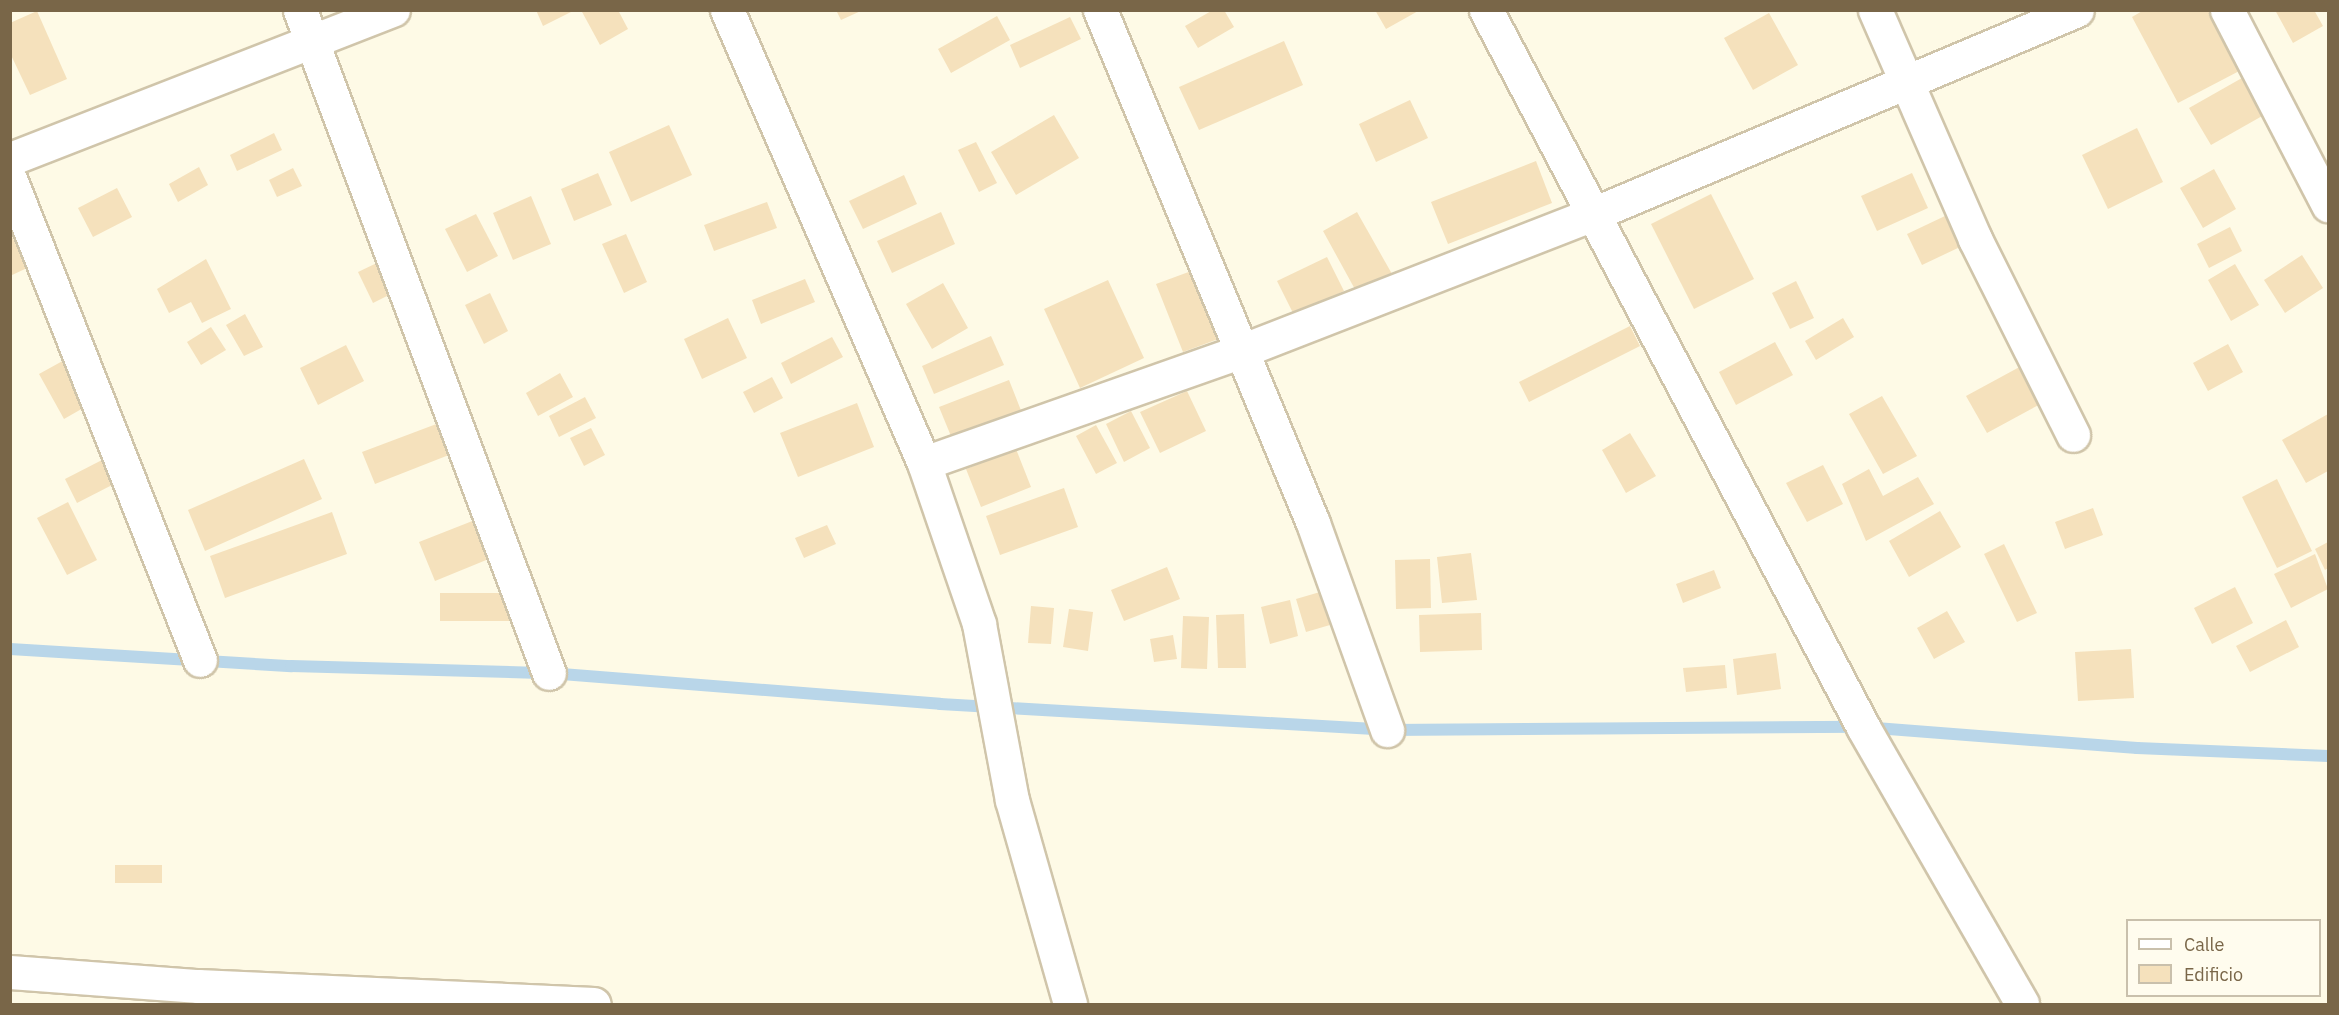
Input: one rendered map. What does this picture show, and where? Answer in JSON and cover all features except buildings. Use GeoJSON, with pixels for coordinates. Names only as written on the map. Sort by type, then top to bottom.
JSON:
{"type":"FeatureCollection","features":[{"type":"Feature","properties":{"kind":"street"},"geometry":{"type":"LineString","coordinates":[[300,10],[549,673]]}},
{"type":"Feature","properties":{"kind":"street"},"geometry":{"type":"LineString","coordinates":[[10,159],[393,10]]}},
{"type":"Feature","properties":{"kind":"street"},"geometry":{"type":"LineString","coordinates":[[727,10],[924,462],[980,624],[1012,800],[1070,1005]]}},
{"type":"Feature","properties":{"kind":"street"},"geometry":{"type":"LineString","coordinates":[[1100,10],[1244,350],[1313,523],[1387,730]]}},
{"type":"Feature","properties":{"kind":"street"},"geometry":{"type":"LineString","coordinates":[[1486,10],[1863,727],[2022,1005]]}},
{"type":"Feature","properties":{"kind":"street"},"geometry":{"type":"LineString","coordinates":[[1875,10],[1976,238],[2073,435]]}},
{"type":"Feature","properties":{"kind":"street"},"geometry":{"type":"LineString","coordinates":[[924,462],[1244,350],[1593,214],[2077,10]]}},
{"type":"Feature","properties":{"kind":"street"},"geometry":{"type":"LineString","coordinates":[[2227,10],[2328,205]]}},
{"type":"Feature","properties":{"kind":"street"},"geometry":{"type":"LineString","coordinates":[[10,179],[200,660]]}},
{"type":"Feature","properties":{"kind":"street"},"geometry":{"type":"LineString","coordinates":[[10,972],[204,995],[594,1005]]}},
{"type":"Feature","properties":{"kind":"waterway"},"geometry":{"type":"LineString","coordinates":[[10,649],[291,666],[549,673],[940,704],[1387,730],[1863,727],[2137,748],[2328,756]]}}]}
